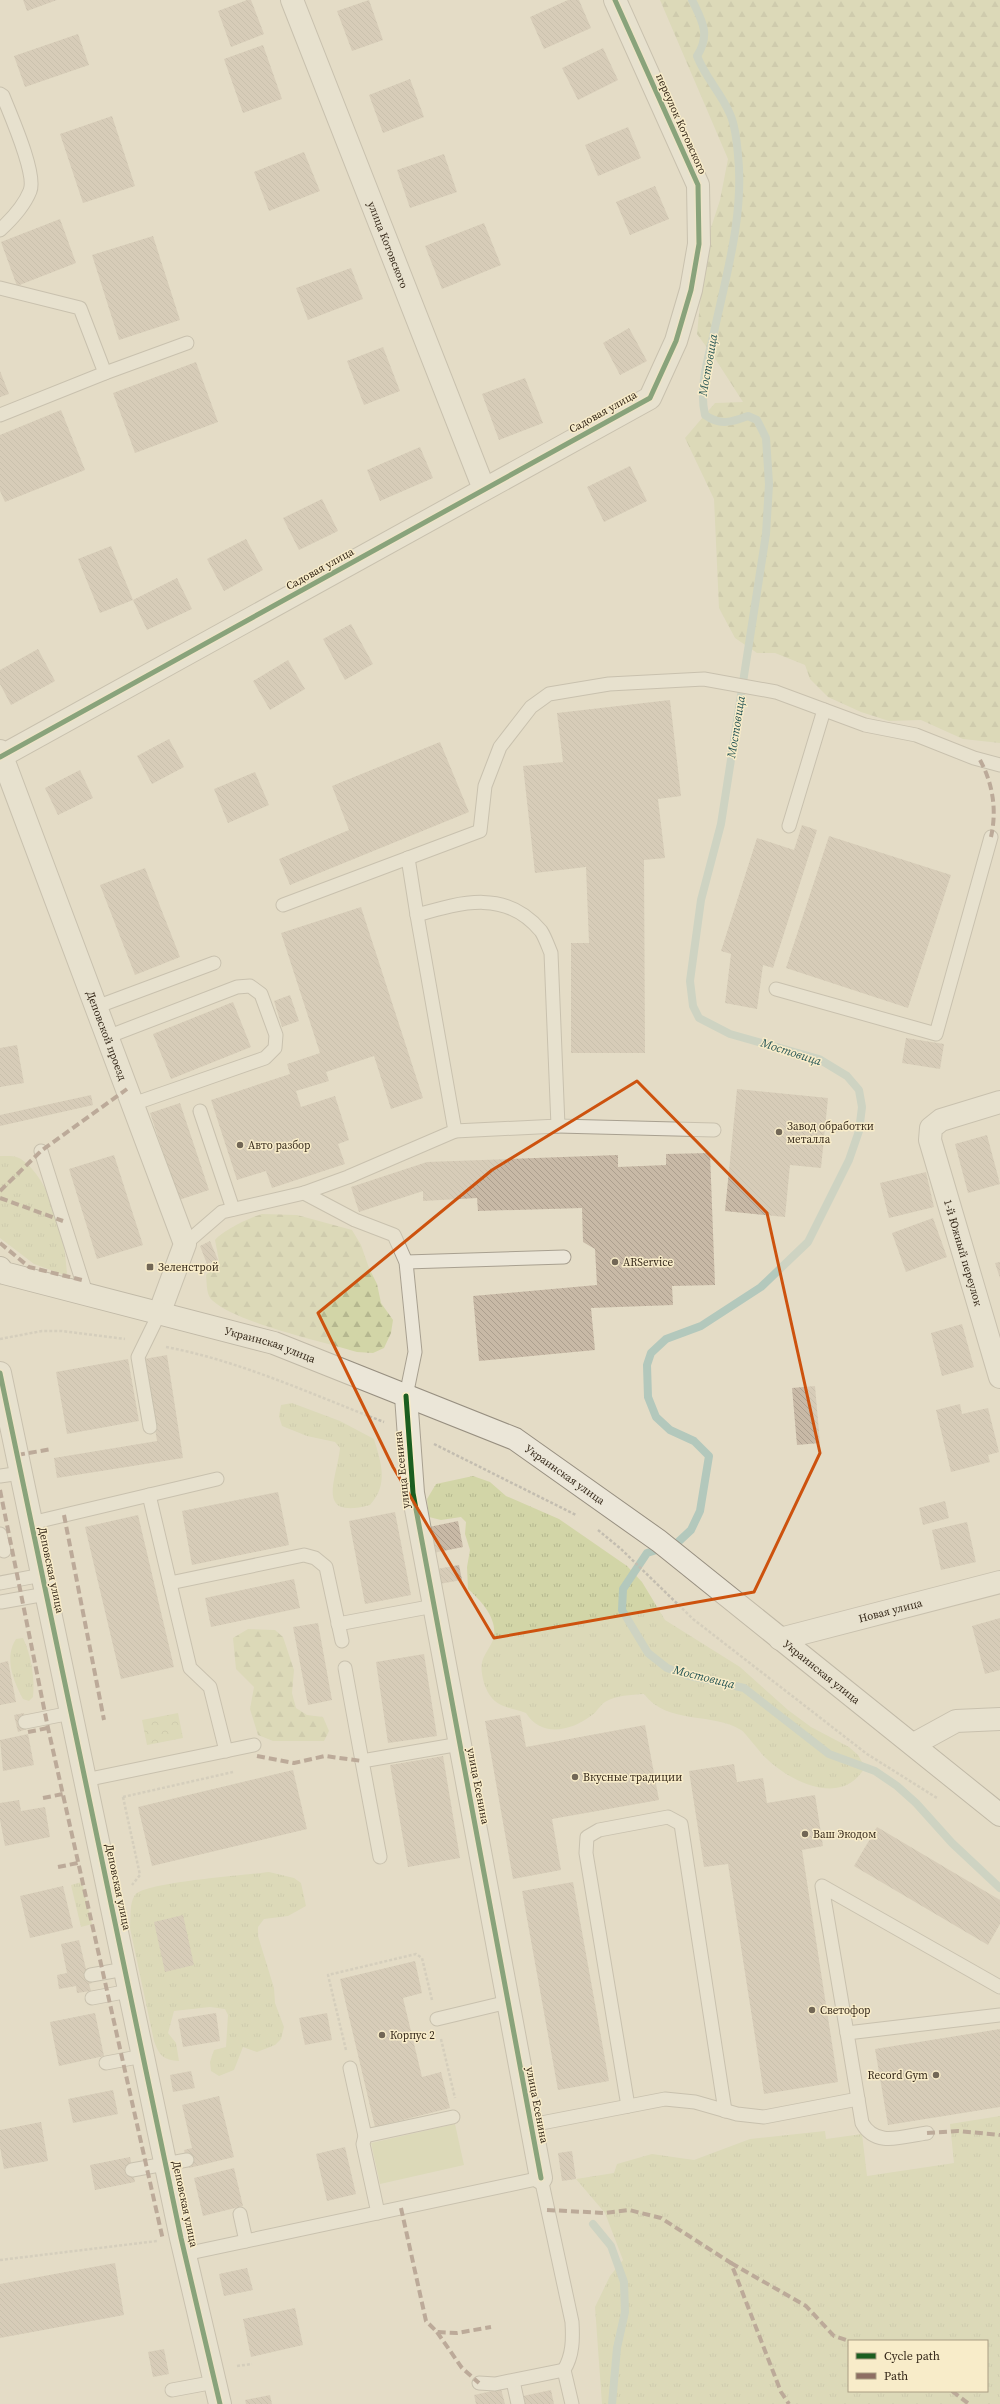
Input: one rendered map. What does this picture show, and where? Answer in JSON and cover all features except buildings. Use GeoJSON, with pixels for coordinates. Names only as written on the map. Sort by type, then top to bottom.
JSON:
{"type":"FeatureCollection","features":[{"type":"Feature","properties":{"kind":"street","name":"улица Котовского"},"geometry":{"type":"LineString","coordinates":[[292,0],[484,489]]}},
{"type":"Feature","properties":{"kind":"street","name":"переулок Котовского"},"geometry":{"type":"LineString","coordinates":[[614,0],[698,185],[699,244],[691,290],[676,341],[650,398]]}},
{"type":"Feature","properties":{"kind":"street","name":"Садовая улица"},"geometry":{"type":"LineString","coordinates":[[1,755],[650,398]]}},
{"type":"Feature","properties":{"kind":"street","name":"Деповской проезд"},"geometry":{"type":"LineString","coordinates":[[1,755],[185,1244]]}},
{"type":"Feature","properties":{"kind":"street","name":"1-й Южный переулок"},"geometry":{"type":"LineString","coordinates":[[1000,1102],[941,1120],[931,1128],[930,1140],[993,1330],[1000,1377]]}},
{"type":"Feature","properties":{"kind":"street"},"geometry":{"type":"LineString","coordinates":[[159,1314],[185,1244]]}},
{"type":"Feature","properties":{"kind":"street","name":"Украинская улица"},"geometry":{"type":"LineString","coordinates":[[1,1273],[50,1287],[274,1343],[515,1439],[659,1541],[780,1639],[914,1744],[1000,1815]]}},
{"type":"Feature","properties":{"kind":"street","name":"Деповская улица"},"geometry":{"type":"LineString","coordinates":[[0,1373],[10,1474],[32,1523],[183,2246],[220,2404]]}},
{"type":"Feature","properties":{"kind":"street","name":"улица Есенина"},"geometry":{"type":"LineString","coordinates":[[406,1396],[412,1492],[541,2178]]}},
{"type":"Feature","properties":{"kind":"street","name":"Новая улица"},"geometry":{"type":"LineString","coordinates":[[780,1639],[1000,1582]]}},
{"type":"Feature","properties":{"kind":"street"},"geometry":{"type":"LineString","coordinates":[[914,1744],[956,1721],[1000,1718]]}},
{"type":"Feature","properties":{"kind":"lane"},"geometry":{"type":"LineString","coordinates":[[0,94],[3,96],[27,160],[31,190],[14,217],[0,230]]}},
{"type":"Feature","properties":{"kind":"lane"},"geometry":{"type":"LineString","coordinates":[[0,288],[80,308],[105,373]]}},
{"type":"Feature","properties":{"kind":"lane"},"geometry":{"type":"LineString","coordinates":[[0,415],[105,373],[187,343]]}},
{"type":"Feature","properties":{"kind":"lane"},"geometry":{"type":"LineString","coordinates":[[283,906],[480,831],[485,786],[500,747],[530,707],[549,694],[609,684],[716,680],[776,692],[865,725],[916,734],[974,758],[1000,765]]}},
{"type":"Feature","properties":{"kind":"lane"},"geometry":{"type":"LineString","coordinates":[[789,826],[824,710]]}},
{"type":"Feature","properties":{"kind":"lane"},"geometry":{"type":"LineString","coordinates":[[776,988],[936,1034],[991,837]]}},
{"type":"Feature","properties":{"kind":"lane"},"geometry":{"type":"LineString","coordinates":[[408,858],[455,1131]]}},
{"type":"Feature","properties":{"kind":"lane"},"geometry":{"type":"LineString","coordinates":[[417,915],[449,905],[483,901],[514,907],[541,931],[551,953],[558,1126]]}},
{"type":"Feature","properties":{"kind":"lane"},"geometry":{"type":"LineString","coordinates":[[96,1007],[214,963]]}},
{"type":"Feature","properties":{"kind":"lane"},"geometry":{"type":"LineString","coordinates":[[107,1037],[237,987],[250,986],[261,994],[276,1035],[275,1048],[265,1058],[133,1104]]}},
{"type":"Feature","properties":{"kind":"lane"},"geometry":{"type":"LineString","coordinates":[[200,1111],[233,1209]]}},
{"type":"Feature","properties":{"kind":"lane"},"geometry":{"type":"LineString","coordinates":[[185,1244],[222,1212],[304,1193],[348,1177],[455,1131],[558,1126],[714,1130]]}},
{"type":"Feature","properties":{"kind":"lane"},"geometry":{"type":"LineString","coordinates":[[42,1151],[86,1296]]}},
{"type":"Feature","properties":{"kind":"lane"},"geometry":{"type":"LineString","coordinates":[[304,1193],[355,1220],[394,1235],[406,1262],[415,1352],[406,1396]]}},
{"type":"Feature","properties":{"kind":"lane"},"geometry":{"type":"LineString","coordinates":[[406,1262],[564,1257]]}},
{"type":"Feature","properties":{"kind":"lane"},"geometry":{"type":"LineString","coordinates":[[150,1427],[138,1357],[159,1314]]}},
{"type":"Feature","properties":{"kind":"lane"},"geometry":{"type":"LineString","coordinates":[[32,1523],[217,1479]]}},
{"type":"Feature","properties":{"kind":"lane"},"geometry":{"type":"LineString","coordinates":[[149,1495],[190,1668],[210,1687],[226,1751]]}},
{"type":"Feature","properties":{"kind":"lane"},"geometry":{"type":"LineString","coordinates":[[0,1534],[4,1551]]}},
{"type":"Feature","properties":{"kind":"lane"},"geometry":{"type":"LineString","coordinates":[[170,1583],[304,1555],[314,1558],[326,1567],[342,1641]]}},
{"type":"Feature","properties":{"kind":"lane"},"geometry":{"type":"LineString","coordinates":[[0,1583],[44,1584]]}},
{"type":"Feature","properties":{"kind":"lane"},"geometry":{"type":"LineString","coordinates":[[1,1602],[44,1584]]}},
{"type":"Feature","properties":{"kind":"lane"},"geometry":{"type":"LineString","coordinates":[[338,1624],[434,1606]]}},
{"type":"Feature","properties":{"kind":"lane"},"geometry":{"type":"LineString","coordinates":[[344,1668],[380,1857]]}},
{"type":"Feature","properties":{"kind":"lane"},"geometry":{"type":"LineString","coordinates":[[26,1722],[71,1713]]}},
{"type":"Feature","properties":{"kind":"lane"},"geometry":{"type":"LineString","coordinates":[[362,1761],[460,1744]]}},
{"type":"Feature","properties":{"kind":"lane"},"geometry":{"type":"LineString","coordinates":[[85,1780],[254,1745]]}},
{"type":"Feature","properties":{"kind":"lane"},"geometry":{"type":"LineString","coordinates":[[628,2106],[586,1853],[587,1837],[598,1830],[668,1817],[681,1824],[725,2110]]}},
{"type":"Feature","properties":{"kind":"lane"},"geometry":{"type":"LineString","coordinates":[[927,2133],[880,2139],[868,2132],[862,2122],[822,1886],[1000,1987]]}},
{"type":"Feature","properties":{"kind":"lane"},"geometry":{"type":"LineString","coordinates":[[91,1975],[125,1970]]}},
{"type":"Feature","properties":{"kind":"lane"},"geometry":{"type":"LineString","coordinates":[[92,1998],[129,1991]]}},
{"type":"Feature","properties":{"kind":"lane"},"geometry":{"type":"LineString","coordinates":[[437,2019],[508,2002]]}},
{"type":"Feature","properties":{"kind":"lane"},"geometry":{"type":"LineString","coordinates":[[848,2034],[1000,2015]]}},
{"type":"Feature","properties":{"kind":"lane"},"geometry":{"type":"LineString","coordinates":[[106,2063],[143,2056]]}},
{"type":"Feature","properties":{"kind":"lane"},"geometry":{"type":"LineString","coordinates":[[350,2068],[365,2136],[363,2144],[378,2213]]}},
{"type":"Feature","properties":{"kind":"lane"},"geometry":{"type":"LineString","coordinates":[[531,2125],[665,2099],[695,2102],[738,2114],[764,2116],[858,2099]]}},
{"type":"Feature","properties":{"kind":"lane"},"geometry":{"type":"LineString","coordinates":[[365,2136],[453,2116]]}},
{"type":"Feature","properties":{"kind":"lane"},"geometry":{"type":"LineString","coordinates":[[132,2170],[187,2160]]}},
{"type":"Feature","properties":{"kind":"lane"},"geometry":{"type":"LineString","coordinates":[[183,2246],[246,2241],[541,2178],[572,2322],[573,2340],[570,2360],[564,2370],[572,2404]]}},
{"type":"Feature","properties":{"kind":"lane"},"geometry":{"type":"LineString","coordinates":[[240,2214],[246,2241]]}},
{"type":"Feature","properties":{"kind":"lane"},"geometry":{"type":"LineString","coordinates":[[479,2383],[495,2384],[564,2370]]}},
{"type":"Feature","properties":{"kind":"lane"},"geometry":{"type":"LineString","coordinates":[[513,2381],[518,2404]]}},
{"type":"Feature","properties":{"kind":"lane"},"geometry":{"type":"LineString","coordinates":[[172,2390],[215,2382]]}},
{"type":"Feature","properties":{"kind":"path"},"geometry":{"type":"LineString","coordinates":[[0,1339],[42,1331],[62,1330],[92,1333],[187,1351],[253,1372],[408,1432],[583,1518]]}},
{"type":"Feature","properties":{"kind":"path"},"geometry":{"type":"LineString","coordinates":[[594,1527],[621,1549],[705,1629],[867,1754],[940,1800]]}},
{"type":"Feature","properties":{"kind":"path"},"geometry":{"type":"LineString","coordinates":[[113,1912],[140,1875],[117,1773]]}},
{"type":"Feature","properties":{"kind":"path"},"geometry":{"type":"LineString","coordinates":[[350,2068],[328,1975],[416,1954],[422,1958],[437,2019],[458,2111],[453,2116]]}},
{"type":"Feature","properties":{"kind":"path"},"geometry":{"type":"LineString","coordinates":[[0,2260],[183,2246]]}},
{"type":"Feature","properties":{"kind":"highlighted area"},"geometry":{"type":"Polygon","coordinates":[[[637,1081],[767,1213],[820,1453],[754,1592],[494,1638],[393,1467],[318,1313],[492,1170],[637,1081]]]}},
{"type":"Feature","properties":{"kind":"green space"},"geometry":{"type":"Polygon","coordinates":[[[660,0],[1000,0],[1000,743],[963,739],[921,720],[889,721],[861,712],[828,697],[810,679],[805,665],[775,653],[757,653],[735,638],[719,608],[714,499],[685,438],[715,403],[743,402],[697,334],[706,243],[720,200],[728,159],[660,0]]]}},
{"type":"Feature","properties":{"kind":"green space"},"geometry":{"type":"Polygon","coordinates":[[[0,1156],[14,1156],[21,1159],[32,1169],[41,1181],[49,1196],[60,1229],[64,1246],[67,1276],[34,1264],[0,1238],[0,1156]]]}},
{"type":"Feature","properties":{"kind":"green space"},"geometry":{"type":"Polygon","coordinates":[[[262,1214],[297,1215],[352,1230],[361,1245],[369,1268],[377,1284],[381,1303],[393,1320],[391,1333],[384,1348],[373,1353],[357,1352],[303,1337],[241,1317],[225,1309],[211,1299],[207,1290],[206,1275],[219,1261],[215,1240],[224,1232],[250,1218],[262,1214]]]}},
{"type":"Feature","properties":{"kind":"green space"},"geometry":{"type":"Polygon","coordinates":[[[292,1403],[340,1421],[374,1439],[382,1473],[380,1489],[370,1505],[353,1508],[341,1507],[335,1502],[333,1484],[340,1448],[335,1442],[307,1436],[282,1426],[279,1416],[281,1405],[292,1403]]]}},
{"type":"Feature","properties":{"kind":"green space"},"geometry":{"type":"Polygon","coordinates":[[[473,1476],[490,1482],[506,1496],[559,1519],[627,1566],[642,1582],[665,1620],[740,1667],[788,1710],[811,1727],[849,1747],[858,1755],[865,1767],[855,1779],[844,1786],[831,1788],[817,1787],[803,1783],[777,1768],[741,1730],[717,1721],[691,1717],[665,1710],[654,1704],[644,1694],[624,1696],[609,1700],[603,1703],[594,1714],[584,1721],[566,1728],[557,1729],[548,1729],[540,1726],[532,1721],[526,1713],[506,1707],[495,1701],[487,1691],[481,1668],[483,1659],[494,1637],[493,1623],[491,1616],[483,1604],[468,1589],[467,1567],[470,1550],[465,1534],[466,1522],[461,1517],[441,1520],[429,1517],[427,1499],[436,1484],[473,1476]]]}},
{"type":"Feature","properties":{"kind":"green space"},"geometry":{"type":"Polygon","coordinates":[[[248,1629],[275,1630],[283,1637],[294,1670],[292,1693],[296,1708],[307,1715],[323,1717],[329,1731],[324,1741],[273,1741],[258,1735],[250,1709],[254,1687],[236,1669],[233,1638],[248,1629]]]}},
{"type":"Feature","properties":{"kind":"green space"},"geometry":{"type":"Polygon","coordinates":[[[23,1638],[28,1651],[33,1675],[33,1697],[29,1701],[23,1699],[19,1692],[13,1677],[10,1661],[12,1646],[16,1639],[23,1638]]]}},
{"type":"Feature","properties":{"kind":"green space"},"geometry":{"type":"Polygon","coordinates":[[[178,1713],[183,1738],[147,1745],[142,1720],[178,1713]]]}},
{"type":"Feature","properties":{"kind":"green space"},"geometry":{"type":"Polygon","coordinates":[[[269,1872],[294,1878],[301,1883],[306,1906],[288,1916],[264,1919],[258,1927],[258,1936],[274,1988],[275,2003],[284,2027],[281,2039],[275,2045],[257,2052],[243,2047],[234,2070],[219,2076],[211,2071],[210,2062],[214,2050],[226,2047],[228,2015],[225,2009],[210,2007],[174,2011],[168,2033],[176,2043],[179,2061],[165,2058],[158,2050],[154,2041],[130,1928],[133,1898],[143,1890],[157,1886],[269,1872]]]}},
{"type":"Feature","properties":{"kind":"green space"},"geometry":{"type":"Polygon","coordinates":[[[82,1882],[92,1924],[81,1927],[71,1885],[82,1882]]]}},
{"type":"Feature","properties":{"kind":"green space"},"geometry":{"type":"Polygon","coordinates":[[[1000,2116],[1000,2404],[602,2404],[595,2307],[610,2276],[623,2260],[605,2213],[576,2179],[614,2173],[617,2164],[652,2154],[694,2160],[750,2139],[825,2131],[826,2139],[862,2134],[867,2176],[954,2163],[950,2124],[1000,2116]]]}},
{"type":"Feature","properties":{"kind":"green space"},"geometry":{"type":"Polygon","coordinates":[[[455,2124],[464,2165],[380,2184],[371,2143],[455,2124]]]}},
{"type":"Feature","properties":{"kind":"waterway","name":"Мостовица"},"geometry":{"type":"LineString","coordinates":[[692,0],[704,28],[704,41],[697,56],[700,64],[732,118],[738,155],[739,176],[739,197],[734,240],[708,357],[704,381],[703,404],[705,415],[716,421],[726,422],[748,416],[757,420],[766,438],[769,484],[766,534],[721,824],[701,900],[690,981],[693,1006],[699,1018],[730,1034],[819,1059],[847,1076],[859,1090],[862,1107],[859,1131],[849,1160],[808,1242],[761,1287],[701,1326],[666,1339],[651,1353],[647,1365],[648,1397],[656,1417],[670,1430],[694,1441],[709,1456],[700,1511],[691,1530],[676,1544],[647,1553],[623,1589],[622,1610],[648,1653],[667,1668],[686,1675],[744,1688],[829,1754],[875,1771],[897,1786],[916,1803],[952,1843],[1000,1888]]}},
{"type":"Feature","properties":{"kind":"waterway"},"geometry":{"type":"LineString","coordinates":[[593,2224],[611,2246],[624,2282],[625,2312],[617,2348],[612,2404]]}},
{"type":"Feature","properties":{"kind":"marked path"},"geometry":{"type":"LineString","coordinates":[[980,760],[988,778],[993,797],[994,817],[991,837]]}},
{"type":"Feature","properties":{"kind":"marked path"},"geometry":{"type":"LineString","coordinates":[[0,1191],[41,1151],[127,1089]]}},
{"type":"Feature","properties":{"kind":"marked path"},"geometry":{"type":"LineString","coordinates":[[0,1198],[63,1221]]}},
{"type":"Feature","properties":{"kind":"marked path"},"geometry":{"type":"LineString","coordinates":[[0,1243],[29,1267],[82,1280]]}},
{"type":"Feature","properties":{"kind":"marked path"},"geometry":{"type":"LineString","coordinates":[[17,1455],[52,1449]]}},
{"type":"Feature","properties":{"kind":"marked path"},"geometry":{"type":"LineString","coordinates":[[0,1490],[48,1728],[163,2240]]}},
{"type":"Feature","properties":{"kind":"marked path"},"geometry":{"type":"LineString","coordinates":[[64,1515],[104,1720]]}},
{"type":"Feature","properties":{"kind":"marked path"},"geometry":{"type":"LineString","coordinates":[[28,1732],[48,1728]]}},
{"type":"Feature","properties":{"kind":"marked path"},"geometry":{"type":"LineString","coordinates":[[257,1756],[294,1763],[325,1756],[362,1761]]}},
{"type":"Feature","properties":{"kind":"marked path"},"geometry":{"type":"LineString","coordinates":[[43,1798],[63,1794]]}},
{"type":"Feature","properties":{"kind":"marked path"},"geometry":{"type":"LineString","coordinates":[[58,1867],[78,1863]]}},
{"type":"Feature","properties":{"kind":"marked path"},"geometry":{"type":"LineString","coordinates":[[927,2133],[958,2131],[1000,2135]]}},
{"type":"Feature","properties":{"kind":"marked path"},"geometry":{"type":"LineString","coordinates":[[401,2208],[426,2321],[437,2332],[457,2333],[491,2327]]}},
{"type":"Feature","properties":{"kind":"marked path"},"geometry":{"type":"LineString","coordinates":[[547,2210],[605,2213],[629,2210],[661,2218],[731,2263],[781,2392],[789,2404]]}},
{"type":"Feature","properties":{"kind":"marked path"},"geometry":{"type":"LineString","coordinates":[[731,2263],[806,2306],[834,2336],[848,2341]]}},
{"type":"Feature","properties":{"kind":"marked path"},"geometry":{"type":"LineString","coordinates":[[437,2332],[462,2368],[479,2383]]}},
{"type":"Feature","properties":{"kind":"marked path"},"geometry":{"type":"LineString","coordinates":[[953,2392],[969,2404]]}},
{"type":"Feature","properties":{"kind":"cycle path"},"geometry":{"type":"LineString","coordinates":[[0,757],[650,398],[676,341],[691,290],[699,244],[698,185],[615,0]]}},
{"type":"Feature","properties":{"kind":"cycle path"},"geometry":{"type":"LineString","coordinates":[[0,1373],[181,2238],[220,2404]]}},
{"type":"Feature","properties":{"kind":"cycle path"},"geometry":{"type":"LineString","coordinates":[[406,1396],[413,1493],[541,2178]]}},
{"type":"Feature","properties":{"kind":"place","name":"Завод обработки металла"},"geometry":{"type":"Point","coordinates":[779,1132]}},
{"type":"Feature","properties":{"kind":"place","name":"Авто разбор"},"geometry":{"type":"Point","coordinates":[240,1145]}},
{"type":"Feature","properties":{"kind":"place","name":"ARService"},"geometry":{"type":"Point","coordinates":[615,1262]}},
{"type":"Feature","properties":{"kind":"place","name":"Зеленстрой"},"geometry":{"type":"Point","coordinates":[150,1267]}},
{"type":"Feature","properties":{"kind":"place","name":"Вкусные традиции"},"geometry":{"type":"Point","coordinates":[575,1777]}},
{"type":"Feature","properties":{"kind":"place","name":"Ваш Экодом"},"geometry":{"type":"Point","coordinates":[805,1834]}},
{"type":"Feature","properties":{"kind":"place","name":"Светофор"},"geometry":{"type":"Point","coordinates":[812,2010]}},
{"type":"Feature","properties":{"kind":"place","name":"Корпус 2"},"geometry":{"type":"Point","coordinates":[382,2035]}},
{"type":"Feature","properties":{"kind":"place","name":"Record Gym"},"geometry":{"type":"Point","coordinates":[936,2075]}}]}
